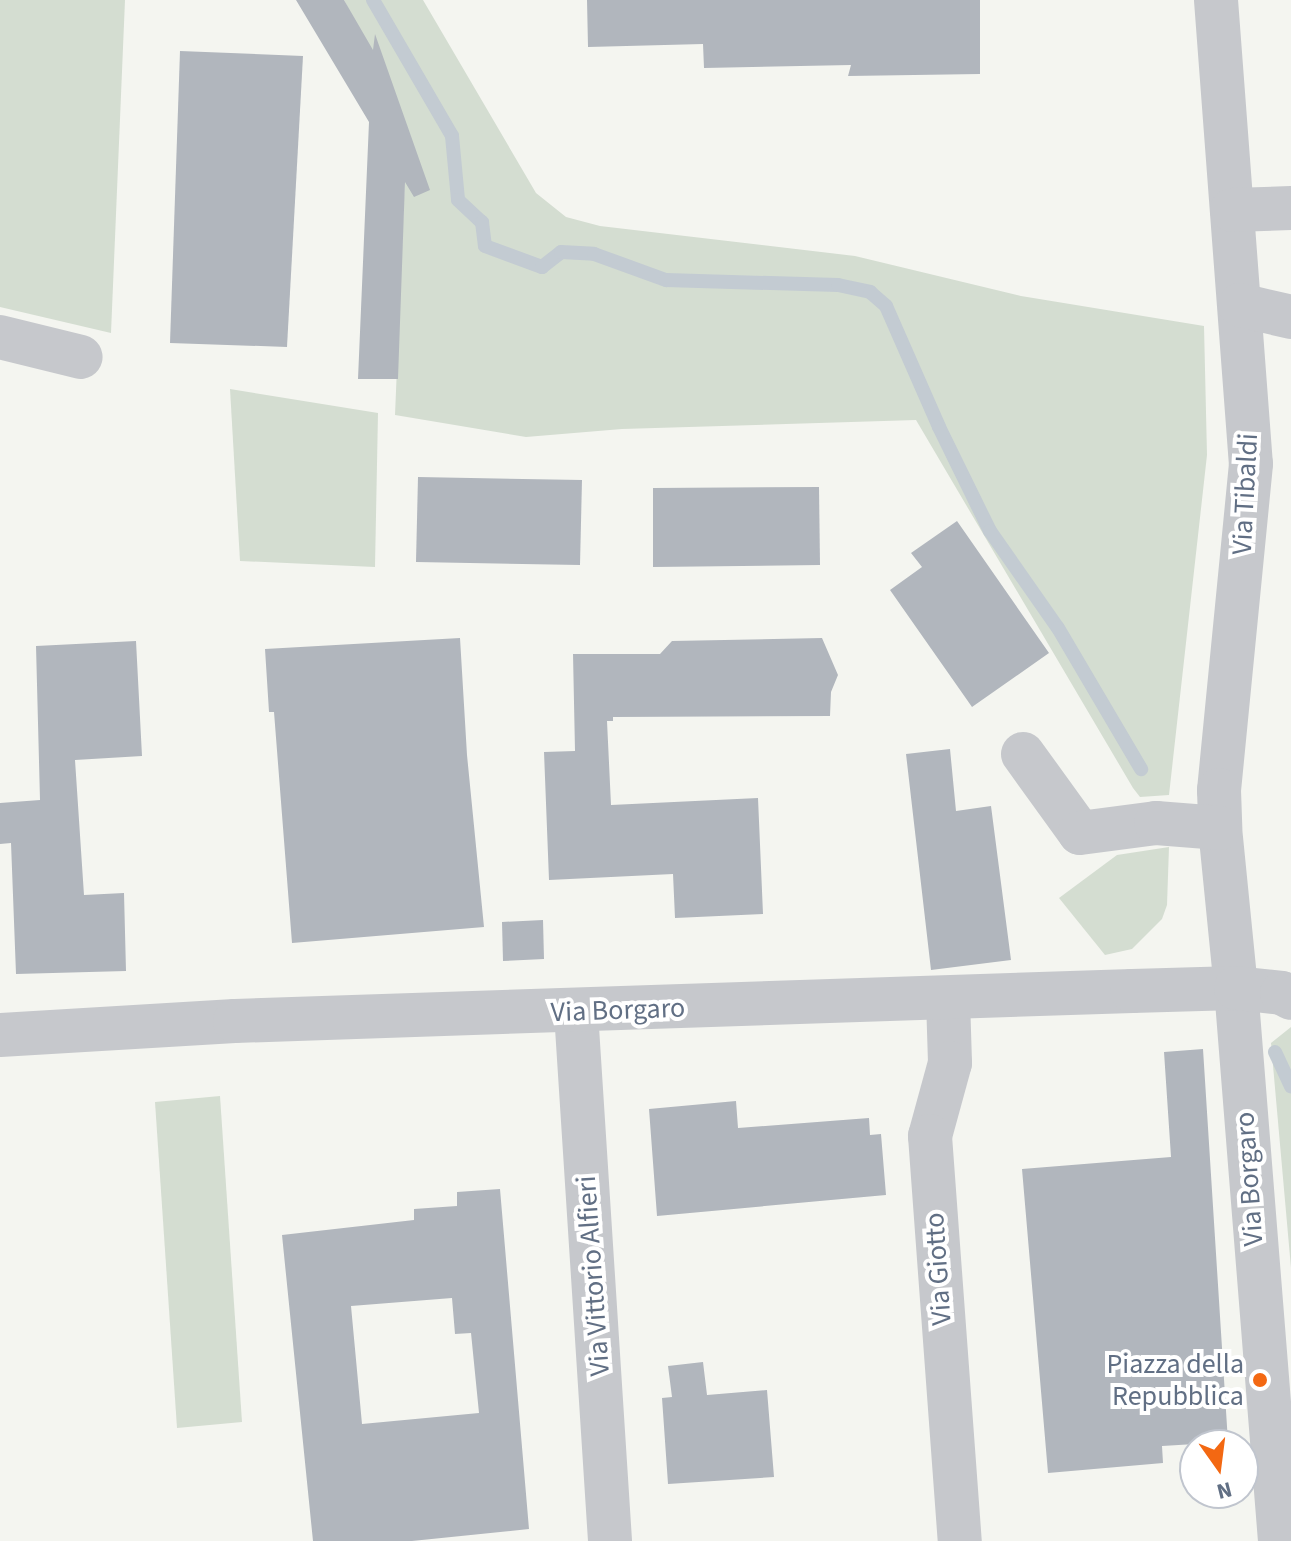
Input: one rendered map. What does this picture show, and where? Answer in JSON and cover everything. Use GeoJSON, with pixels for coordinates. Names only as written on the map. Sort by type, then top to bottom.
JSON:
{"type":"FeatureCollection","features":[{"type":"Feature","properties":{"kind":"street","name":"Via Tibaldi"},"geometry":{"type":"LineString","coordinates":[[1216,0],[1251,464],[1219,790],[1236,988]]}},
{"type":"Feature","properties":{"kind":"street"},"geometry":{"type":"LineString","coordinates":[[1232,210],[1291,208]]}},
{"type":"Feature","properties":{"kind":"street"},"geometry":{"type":"LineString","coordinates":[[1240,305],[1291,317]]}},
{"type":"Feature","properties":{"kind":"street"},"geometry":{"type":"LineString","coordinates":[[0,337],[81,357]]}},
{"type":"Feature","properties":{"kind":"street"},"geometry":{"type":"LineString","coordinates":[[1023,754],[1080,833],[1156,823],[1220,828]]}},
{"type":"Feature","properties":{"kind":"street","name":"Via Borgaro"},"geometry":{"type":"LineString","coordinates":[[1236,988],[1259,1311],[1278,1344],[1280,1541]]}},
{"type":"Feature","properties":{"kind":"street","name":"Via Borgaro"},"geometry":{"type":"LineString","coordinates":[[0,1035],[235,1021],[1236,988],[1282,993],[1291,998]]}},
{"type":"Feature","properties":{"kind":"street","name":"Via Giotto"},"geometry":{"type":"LineString","coordinates":[[948,999],[950,1063],[930,1136],[960,1541]]}},
{"type":"Feature","properties":{"kind":"street","name":"Via Vittorio Alfieri"},"geometry":{"type":"LineString","coordinates":[[576,1012],[610,1541]]}},
{"type":"Feature","properties":{"kind":"shaded area"},"geometry":{"type":"Polygon","coordinates":[[[0,0],[125,0],[111,333],[0,307],[0,0]]]}},
{"type":"Feature","properties":{"kind":"shaded area"},"geometry":{"type":"Polygon","coordinates":[[[344,0],[423,0],[536,193],[566,217],[600,226],[855,256],[1021,296],[1204,326],[1207,455],[1169,795],[1140,797],[1133,788],[916,420],[622,429],[526,437],[395,415],[407,126],[344,0]]]}},
{"type":"Feature","properties":{"kind":"shaded area"},"geometry":{"type":"Polygon","coordinates":[[[230,389],[378,413],[375,567],[240,561],[230,389]]]}},
{"type":"Feature","properties":{"kind":"shaded area"},"geometry":{"type":"Polygon","coordinates":[[[1169,847],[1167,905],[1162,919],[1132,949],[1105,955],[1059,898],[1117,855],[1169,847]]]}},
{"type":"Feature","properties":{"kind":"shaded area"},"geometry":{"type":"Polygon","coordinates":[[[1291,1027],[1291,1268],[1271,1043],[1291,1027]]]}},
{"type":"Feature","properties":{"kind":"shaded area"},"geometry":{"type":"Polygon","coordinates":[[[220,1096],[242,1422],[177,1428],[155,1102],[220,1096]]]}},
{"type":"Feature","properties":{"kind":"building"},"geometry":{"type":"Polygon","coordinates":[[[296,0],[344,0],[373,50],[375,34],[430,190],[414,197],[405,182],[398,379],[358,379],[369,122],[296,0]]]}},
{"type":"Feature","properties":{"kind":"building"},"geometry":{"type":"Polygon","coordinates":[[[587,0],[980,0],[980,74],[848,76],[851,65],[704,68],[703,44],[588,47],[587,0]]]}},
{"type":"Feature","properties":{"kind":"building"},"geometry":{"type":"Polygon","coordinates":[[[180,51],[303,56],[287,347],[170,343],[180,51]]]}},
{"type":"Feature","properties":{"kind":"building"},"geometry":{"type":"Polygon","coordinates":[[[418,477],[582,480],[580,565],[416,562],[418,477]]]}},
{"type":"Feature","properties":{"kind":"building"},"geometry":{"type":"Polygon","coordinates":[[[819,487],[820,565],[653,567],[653,488],[819,487]]]}},
{"type":"Feature","properties":{"kind":"building"},"geometry":{"type":"Polygon","coordinates":[[[957,521],[1049,653],[972,707],[890,590],[922,567],[911,553],[957,521]]]}},
{"type":"Feature","properties":{"kind":"building"},"geometry":{"type":"Polygon","coordinates":[[[460,638],[467,755],[484,927],[292,943],[274,712],[269,712],[265,649],[460,638]]]}},
{"type":"Feature","properties":{"kind":"building"},"geometry":{"type":"Polygon","coordinates":[[[822,638],[838,675],[831,692],[830,716],[613,717],[613,721],[607,721],[611,805],[758,798],[763,914],[675,918],[673,874],[549,880],[544,752],[575,751],[573,654],[660,654],[672,641],[822,638]]]}},
{"type":"Feature","properties":{"kind":"building"},"geometry":{"type":"Polygon","coordinates":[[[136,641],[142,756],[75,760],[84,895],[124,893],[126,971],[16,974],[11,843],[0,844],[0,803],[40,800],[36,646],[136,641]]]}},
{"type":"Feature","properties":{"kind":"building"},"geometry":{"type":"Polygon","coordinates":[[[950,749],[956,811],[991,806],[1011,960],[931,970],[906,754],[950,749]]]}},
{"type":"Feature","properties":{"kind":"building"},"geometry":{"type":"Polygon","coordinates":[[[543,920],[544,959],[503,961],[502,922],[543,920]]]}},
{"type":"Feature","properties":{"kind":"building"},"geometry":{"type":"Polygon","coordinates":[[[1203,1049],[1227,1429],[1179,1429],[1179,1445],[1162,1446],[1163,1463],[1048,1473],[1022,1169],[1171,1157],[1164,1052],[1203,1049]]]}},
{"type":"Feature","properties":{"kind":"building"},"geometry":{"type":"Polygon","coordinates":[[[736,1101],[738,1128],[869,1118],[870,1135],[881,1134],[886,1195],[657,1216],[649,1109],[736,1101]]]}},
{"type":"Feature","properties":{"kind":"building"},"geometry":{"type":"Polygon","coordinates":[[[500,1189],[529,1529],[412,1541],[313,1541],[282,1235],[414,1220],[414,1209],[457,1206],[457,1192],[500,1189]],[[452,1298],[351,1306],[362,1424],[479,1413],[471,1333],[455,1334],[452,1298]]]}},
{"type":"Feature","properties":{"kind":"building"},"geometry":{"type":"Polygon","coordinates":[[[703,1362],[707,1395],[767,1390],[774,1477],[668,1484],[662,1398],[672,1397],[668,1366],[703,1362]]]}},
{"type":"Feature","properties":{"kind":"waterway"},"geometry":{"type":"LineString","coordinates":[[373,0],[452,136],[458,200],[482,222],[485,246],[542,267],[561,252],[594,254],[666,280],[838,285],[870,292],[886,306],[939,427],[990,531],[1058,628],[1141,769]]}},
{"type":"Feature","properties":{"kind":"waterway"},"geometry":{"type":"LineString","coordinates":[[1275,1052],[1291,1087]]}},
{"type":"Feature","properties":{"kind":"place","name":"Piazza della Repubblica"},"geometry":{"type":"Point","coordinates":[1260,1380]}}]}
